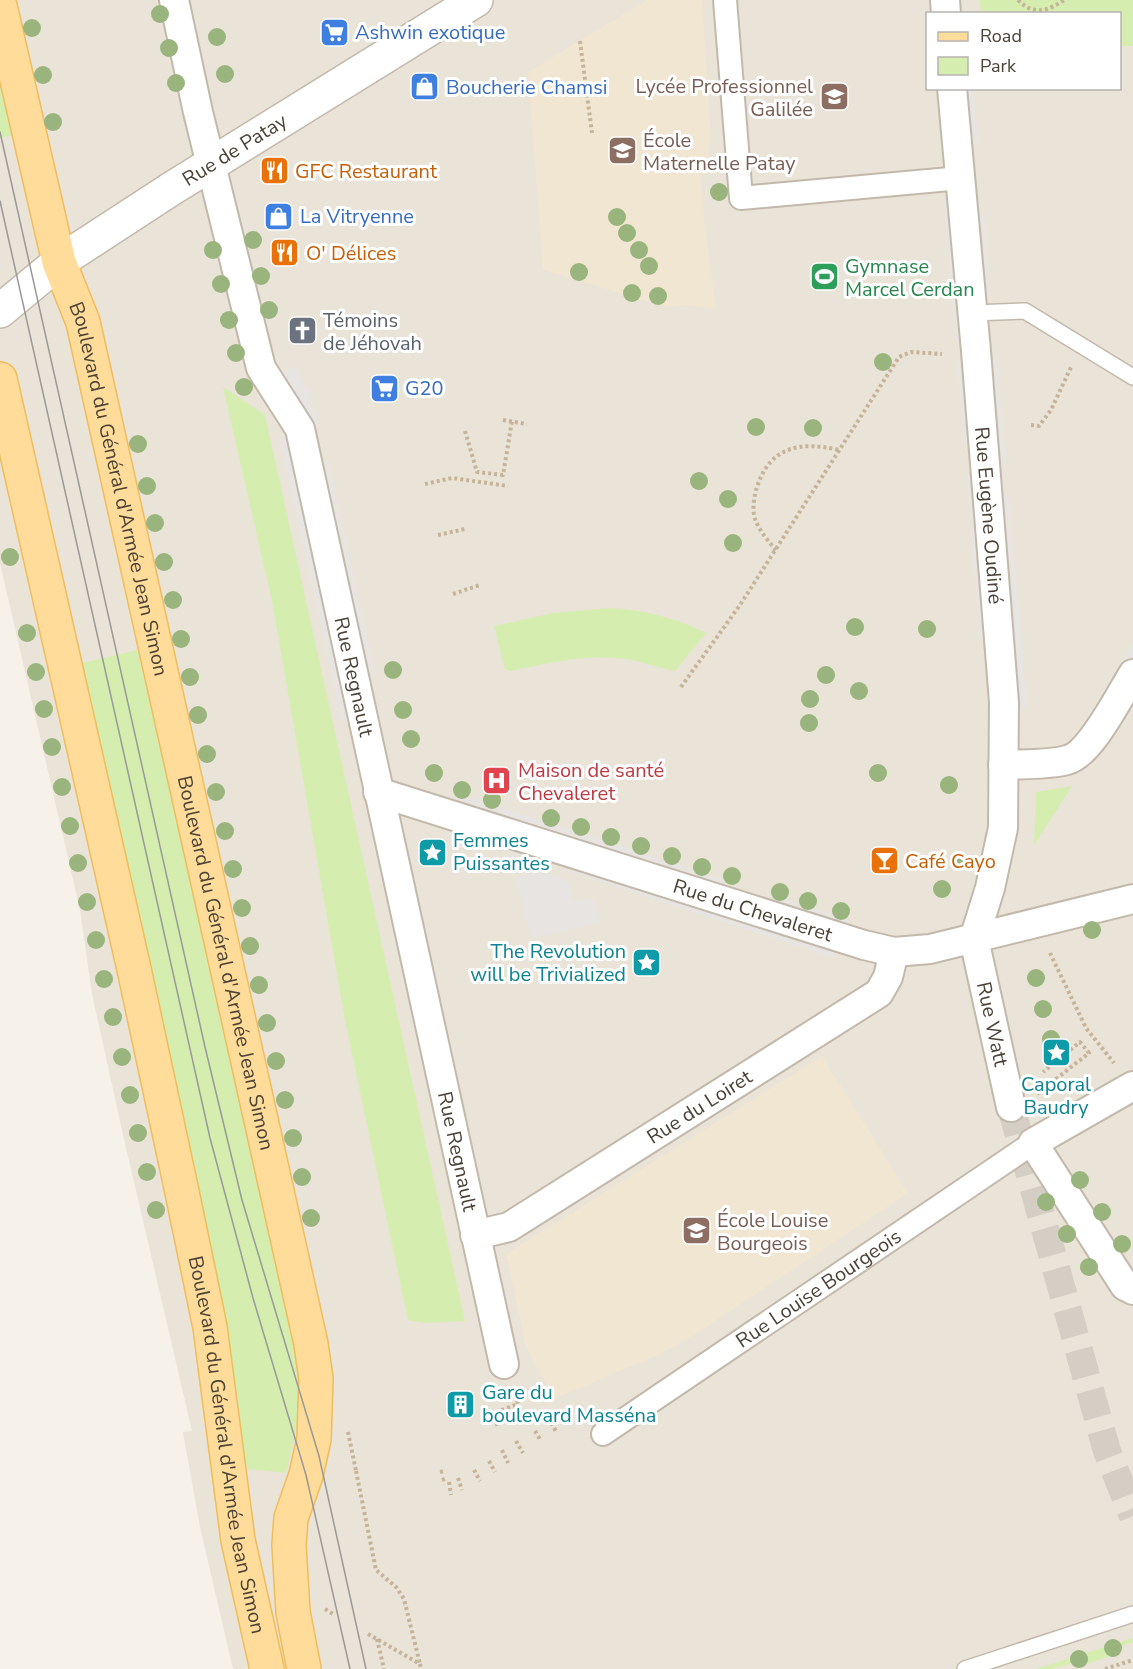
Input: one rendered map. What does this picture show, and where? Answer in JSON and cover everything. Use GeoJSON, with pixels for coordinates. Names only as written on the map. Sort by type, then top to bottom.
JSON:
{"type":"FeatureCollection","features":[{"type":"Feature","properties":{"kind":"main road","name":"Boulevard du Général d'Armée Jean Simon"},"geometry":{"type":"LineString","coordinates":[[0,6],[59,262],[83,322],[311,1344],[316,1379],[314,1439],[306,1475],[291,1518],[289,1545],[293,1612],[304,1669]]}},
{"type":"Feature","properties":{"kind":"main road","name":"Boulevard du Général d'Armée Jean Simon"},"geometry":{"type":"LineString","coordinates":[[0,379],[134,969],[210,1328],[238,1540],[267,1669]]}},
{"type":"Feature","properties":{"kind":"street","name":"Rue Regnault"},"geometry":{"type":"LineString","coordinates":[[174,0],[198,112],[261,368],[300,429],[504,1364]]}},
{"type":"Feature","properties":{"kind":"street","name":"Rue de Patay"},"geometry":{"type":"LineString","coordinates":[[0,310],[59,262],[212,162],[476,0]]}},
{"type":"Feature","properties":{"kind":"street"},"geometry":{"type":"LineString","coordinates":[[725,0],[741,198],[961,178]]}},
{"type":"Feature","properties":{"kind":"street","name":"Rue Eugène Oudiné"},"geometry":{"type":"LineString","coordinates":[[952,90],[1003,680],[1003,828],[999,853],[975,939]]}},
{"type":"Feature","properties":{"kind":"street"},"geometry":{"type":"LineString","coordinates":[[1003,765],[1067,760],[1079,755],[1089,745],[1133,674]]}},
{"type":"Feature","properties":{"kind":"street","name":"Rue du Chevaleret"},"geometry":{"type":"LineString","coordinates":[[378,792],[864,945],[894,951],[930,949],[1133,899]]}},
{"type":"Feature","properties":{"kind":"street","name":"Rue Watt"},"geometry":{"type":"LineString","coordinates":[[975,939],[1020,1104]]}},
{"type":"Feature","properties":{"kind":"street","name":"Rue du Loiret"},"geometry":{"type":"LineString","coordinates":[[476,1235],[509,1227],[879,993],[888,978],[894,951]]}},
{"type":"Feature","properties":{"kind":"street"},"geometry":{"type":"LineString","coordinates":[[1125,1077],[1034,1143],[1125,1286],[1133,1290]]}},
{"type":"Feature","properties":{"kind":"street","name":"Rue Louise Bourgeois"},"geometry":{"type":"LineString","coordinates":[[603,1434],[1034,1143]]}},
{"type":"Feature","properties":{"kind":"lane"},"geometry":{"type":"LineString","coordinates":[[973,313],[1025,311],[1133,377]]}},
{"type":"Feature","properties":{"kind":"lane"},"geometry":{"type":"LineString","coordinates":[[965,1669],[1133,1614]]}},
{"type":"Feature","properties":{"kind":"path"},"geometry":{"type":"LineString","coordinates":[[1018,0],[1027,8],[1037,10],[1051,9],[1064,0]]}},
{"type":"Feature","properties":{"kind":"path"},"geometry":{"type":"LineString","coordinates":[[580,40],[592,133]]}},
{"type":"Feature","properties":{"kind":"path"},"geometry":{"type":"LineString","coordinates":[[1031,424],[1039,426],[1051,410],[1082,345]]}},
{"type":"Feature","properties":{"kind":"path"},"geometry":{"type":"LineString","coordinates":[[681,687],[740,605],[899,357],[911,352],[942,354]]}},
{"type":"Feature","properties":{"kind":"path"},"geometry":{"type":"LineString","coordinates":[[503,420],[527,424]]}},
{"type":"Feature","properties":{"kind":"path"},"geometry":{"type":"LineString","coordinates":[[465,431],[477,472],[503,475],[512,421]]}},
{"type":"Feature","properties":{"kind":"path"},"geometry":{"type":"LineString","coordinates":[[776,550],[755,518],[754,495],[760,475],[772,458],[787,449],[806,446],[839,450]]}},
{"type":"Feature","properties":{"kind":"path"},"geometry":{"type":"LineString","coordinates":[[425,484],[452,478],[508,486]]}},
{"type":"Feature","properties":{"kind":"path"},"geometry":{"type":"LineString","coordinates":[[438,535],[465,529]]}},
{"type":"Feature","properties":{"kind":"path"},"geometry":{"type":"LineString","coordinates":[[453,594],[480,585]]}},
{"type":"Feature","properties":{"kind":"path"},"geometry":{"type":"LineString","coordinates":[[1050,953],[1086,1028],[1125,1077]]}},
{"type":"Feature","properties":{"kind":"path"},"geometry":{"type":"LineString","coordinates":[[1020,1104],[1089,1053],[1080,1042],[1043,1072]]}},
{"type":"Feature","properties":{"kind":"path"},"geometry":{"type":"LineString","coordinates":[[507,1392],[516,1397],[518,1404],[488,1415],[494,1425],[517,1416]]}},
{"type":"Feature","properties":{"kind":"path"},"geometry":{"type":"LineString","coordinates":[[580,1407],[583,1412]]}},
{"type":"Feature","properties":{"kind":"path"},"geometry":{"type":"LineString","coordinates":[[564,1414],[568,1421]]}},
{"type":"Feature","properties":{"kind":"path"},"geometry":{"type":"LineString","coordinates":[[551,1423],[557,1433]]}},
{"type":"Feature","properties":{"kind":"path"},"geometry":{"type":"LineString","coordinates":[[535,1431],[541,1441]]}},
{"type":"Feature","properties":{"kind":"path"},"geometry":{"type":"LineString","coordinates":[[516,1441],[523,1454]]}},
{"type":"Feature","properties":{"kind":"path"},"geometry":{"type":"LineString","coordinates":[[502,1450],[508,1463]]}},
{"type":"Feature","properties":{"kind":"path"},"geometry":{"type":"LineString","coordinates":[[489,1461],[495,1473]]}},
{"type":"Feature","properties":{"kind":"path"},"geometry":{"type":"LineString","coordinates":[[474,1470],[480,1481]]}},
{"type":"Feature","properties":{"kind":"path"},"geometry":{"type":"LineString","coordinates":[[356,1471],[376,1570],[396,1587],[404,1599],[421,1667]]}},
{"type":"Feature","properties":{"kind":"path"},"geometry":{"type":"LineString","coordinates":[[440,1472],[446,1471]]}},
{"type":"Feature","properties":{"kind":"path"},"geometry":{"type":"LineString","coordinates":[[458,1478],[462,1490]]}},
{"type":"Feature","properties":{"kind":"path"},"geometry":{"type":"LineString","coordinates":[[446,1480],[451,1495]]}},
{"type":"Feature","properties":{"kind":"path"},"geometry":{"type":"LineString","coordinates":[[368,1634],[421,1667]]}},
{"type":"Feature","properties":{"kind":"path"},"geometry":{"type":"LineString","coordinates":[[377,1640],[384,1669]]}},
{"type":"Feature","properties":{"kind":"path"},"geometry":{"type":"LineString","coordinates":[[1105,1669],[1133,1660]]}},
{"type":"Feature","properties":{"kind":"shaded area"},"geometry":{"type":"Polygon","coordinates":[[[0,0],[1133,0],[1133,1669],[233,1669],[200,1527],[183,1432],[192,1431],[92,994],[80,910],[0,563],[0,0]]]}},
{"type":"Feature","properties":{"kind":"shaded area","name":"École Maternelle Patay"},"geometry":{"type":"Polygon","coordinates":[[[647,0],[702,0],[711,138],[707,164],[701,176],[716,309],[685,305],[667,307],[543,270],[528,72],[647,0]]]}},
{"type":"Feature","properties":{"kind":"shaded area"},"geometry":{"type":"Polygon","coordinates":[[[966,90],[974,90],[978,145],[971,145],[966,90]]]}},
{"type":"Feature","properties":{"kind":"shaded area"},"geometry":{"type":"Polygon","coordinates":[[[943,197],[951,197],[963,340],[955,341],[943,197]]]}},
{"type":"Feature","properties":{"kind":"shaded area"},"geometry":{"type":"Polygon","coordinates":[[[984,213],[991,295],[983,295],[977,214],[984,213]]]}},
{"type":"Feature","properties":{"kind":"shaded area"},"geometry":{"type":"Polygon","coordinates":[[[997,357],[1006,463],[998,464],[989,358],[997,357]]]}},
{"type":"Feature","properties":{"kind":"shaded area"},"geometry":{"type":"Polygon","coordinates":[[[957,362],[964,362],[971,445],[964,445],[957,362]]]}},
{"type":"Feature","properties":{"kind":"shaded area"},"geometry":{"type":"Polygon","coordinates":[[[293,365],[312,394],[308,398],[321,427],[313,429],[304,407],[282,373],[293,365]]]}},
{"type":"Feature","properties":{"kind":"shaded area"},"geometry":{"type":"Polygon","coordinates":[[[287,435],[350,721],[341,719],[279,437],[287,435]]]}},
{"type":"Feature","properties":{"kind":"shaded area"},"geometry":{"type":"Polygon","coordinates":[[[328,460],[375,673],[369,679],[321,461],[328,460]]]}},
{"type":"Feature","properties":{"kind":"shaded area"},"geometry":{"type":"Polygon","coordinates":[[[966,475],[974,475],[989,645],[980,640],[966,475]]]}},
{"type":"Feature","properties":{"kind":"shaded area"},"geometry":{"type":"Polygon","coordinates":[[[1008,492],[1027,706],[1019,711],[1001,493],[1008,492]]]}},
{"type":"Feature","properties":{"kind":"shaded area"},"geometry":{"type":"Polygon","coordinates":[[[1133,643],[1133,657],[1084,737],[1080,728],[1133,643]]]}},
{"type":"Feature","properties":{"kind":"shaded area"},"geometry":{"type":"Polygon","coordinates":[[[461,794],[734,883],[732,890],[454,799],[461,794]]]}},
{"type":"Feature","properties":{"kind":"shaded area"},"geometry":{"type":"Polygon","coordinates":[[[446,824],[551,858],[548,865],[448,833],[446,824]]]}},
{"type":"Feature","properties":{"kind":"shaded area"},"geometry":{"type":"Polygon","coordinates":[[[574,865],[840,951],[834,958],[572,873],[574,865]]]}},
{"type":"Feature","properties":{"kind":"shaded area"},"geometry":{"type":"Polygon","coordinates":[[[539,872],[568,881],[573,902],[594,898],[600,923],[531,938],[516,877],[539,872]]]}},
{"type":"Feature","properties":{"kind":"shaded area"},"geometry":{"type":"Polygon","coordinates":[[[773,895],[848,919],[849,928],[771,903],[773,895]]]}},
{"type":"Feature","properties":{"kind":"shaded area","name":"École Louise Bourgeois"},"geometry":{"type":"Polygon","coordinates":[[[822,1056],[908,1193],[699,1332],[660,1354],[554,1399],[526,1347],[506,1254],[822,1056]]]}},
{"type":"Feature","properties":{"kind":"green space"},"geometry":{"type":"Polygon","coordinates":[[[980,0],[1133,0],[1133,46],[1121,46],[1121,12],[981,12],[980,0]]]}},
{"type":"Feature","properties":{"kind":"green space"},"geometry":{"type":"Polygon","coordinates":[[[0,79],[13,135],[0,138],[0,79]]]}},
{"type":"Feature","properties":{"kind":"green space"},"geometry":{"type":"Polygon","coordinates":[[[223,387],[265,415],[465,1321],[424,1323],[408,1320],[345,1020],[272,601],[223,387]]]}},
{"type":"Feature","properties":{"kind":"green space"},"geometry":{"type":"Polygon","coordinates":[[[610,608],[660,616],[706,633],[675,671],[638,661],[610,658],[568,660],[510,671],[505,669],[494,626],[553,613],[610,608]]]}},
{"type":"Feature","properties":{"kind":"green space"},"geometry":{"type":"Polygon","coordinates":[[[142,649],[302,1359],[302,1405],[286,1473],[241,1468],[78,664],[142,649]]]}},
{"type":"Feature","properties":{"kind":"green space"},"geometry":{"type":"Polygon","coordinates":[[[1072,786],[1034,845],[1036,792],[1072,786]]]}},
{"type":"Feature","properties":{"kind":"green space"},"geometry":{"type":"Polygon","coordinates":[[[1133,1638],[1133,1642],[1118,1647],[1119,1653],[1075,1668],[1073,1663],[1052,1669],[1036,1669],[1133,1638]]]}},
{"type":"Feature","properties":{"kind":"tunnel"},"geometry":{"type":"LineString","coordinates":[[1011,1107],[1107,1451],[1133,1516]]}},
{"type":"Feature","properties":{"kind":"tram line"},"geometry":{"type":"LineString","coordinates":[[0,132],[205,1047],[242,1200],[319,1456],[366,1669]]}},
{"type":"Feature","properties":{"kind":"tram line"},"geometry":{"type":"LineString","coordinates":[[0,201],[210,1138],[253,1298],[306,1475],[350,1669]]}},
{"type":"Feature","properties":{"kind":"place","name":"Ashwin exotique"},"geometry":{"type":"Point","coordinates":[334,32]}},
{"type":"Feature","properties":{"kind":"place","name":"Boucherie Chamsi"},"geometry":{"type":"Point","coordinates":[425,87]}},
{"type":"Feature","properties":{"kind":"place","name":"Lycée Professionnel Galilée"},"geometry":{"type":"Point","coordinates":[834,97]}},
{"type":"Feature","properties":{"kind":"place","name":"École Maternelle Patay"},"geometry":{"type":"Point","coordinates":[622,151]}},
{"type":"Feature","properties":{"kind":"place","name":"GFC Restaurant"},"geometry":{"type":"Point","coordinates":[274,171]}},
{"type":"Feature","properties":{"kind":"place","name":"La Vitryenne"},"geometry":{"type":"Point","coordinates":[279,216]}},
{"type":"Feature","properties":{"kind":"place","name":"O' Délices"},"geometry":{"type":"Point","coordinates":[285,253]}},
{"type":"Feature","properties":{"kind":"place","name":"Gymnase Marcel Cerdan"},"geometry":{"type":"Point","coordinates":[824,277]}},
{"type":"Feature","properties":{"kind":"place","name":"Témoins de Jéhovah"},"geometry":{"type":"Point","coordinates":[302,331]}},
{"type":"Feature","properties":{"kind":"place","name":"G20"},"geometry":{"type":"Point","coordinates":[384,388]}},
{"type":"Feature","properties":{"kind":"place","name":"Maison de santé Chevaleret"},"geometry":{"type":"Point","coordinates":[497,781]}},
{"type":"Feature","properties":{"kind":"place","name":"Femmes Puissantes"},"geometry":{"type":"Point","coordinates":[432,852]}},
{"type":"Feature","properties":{"kind":"place","name":"Café Cayo"},"geometry":{"type":"Point","coordinates":[884,861]}},
{"type":"Feature","properties":{"kind":"place","name":"The Revolution will be Trivialized"},"geometry":{"type":"Point","coordinates":[647,962]}},
{"type":"Feature","properties":{"kind":"place","name":"Caporal Baudry"},"geometry":{"type":"Point","coordinates":[1056,1053]}},
{"type":"Feature","properties":{"kind":"place","name":"École Louise Bourgeois"},"geometry":{"type":"Point","coordinates":[696,1231]}},
{"type":"Feature","properties":{"kind":"place","name":"Gare du boulevard Masséna"},"geometry":{"type":"Point","coordinates":[461,1404]}}]}
